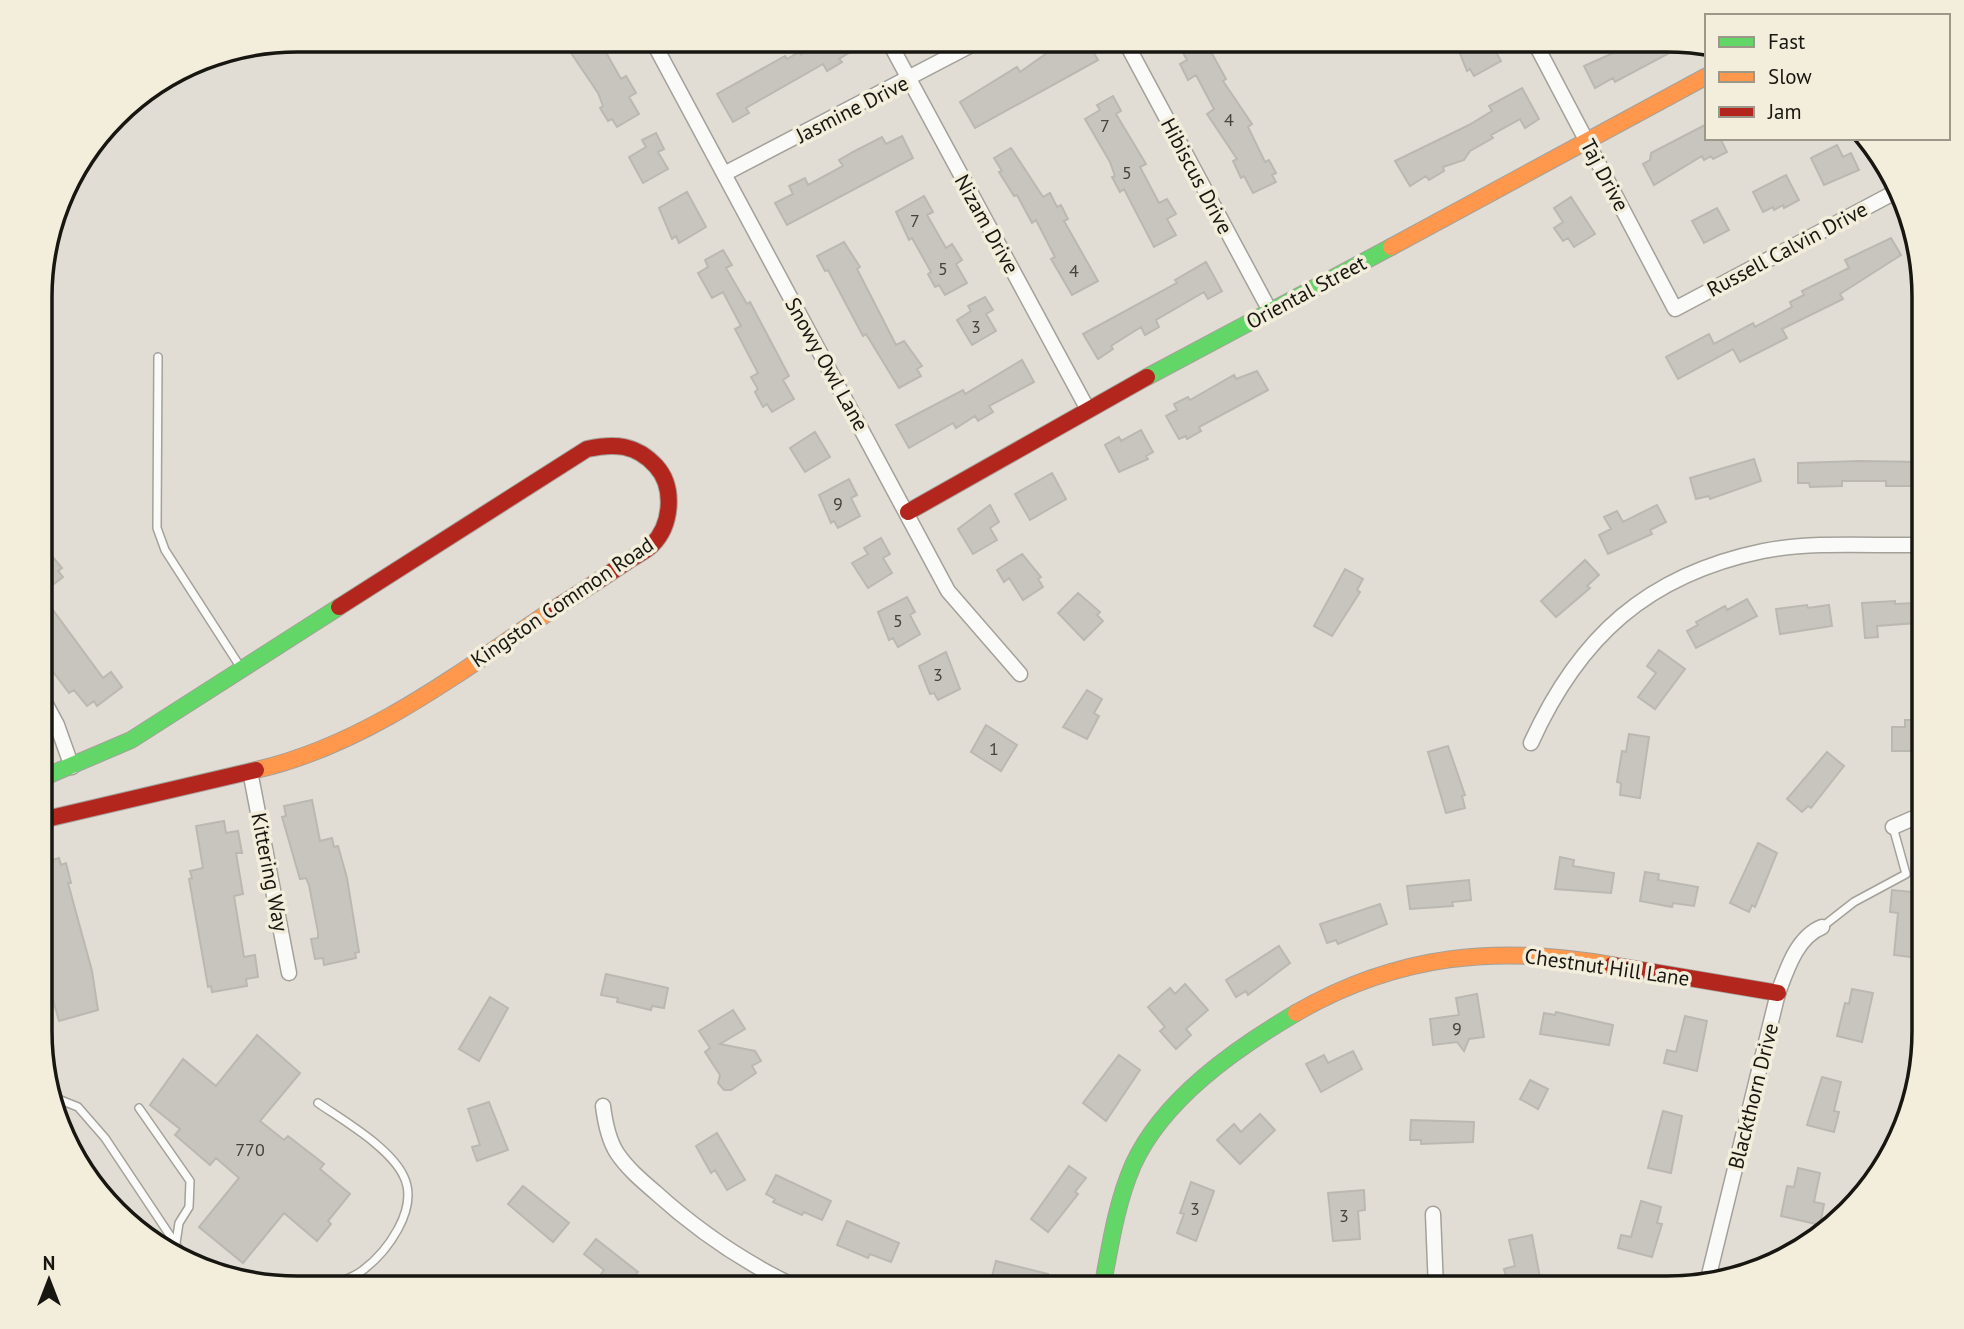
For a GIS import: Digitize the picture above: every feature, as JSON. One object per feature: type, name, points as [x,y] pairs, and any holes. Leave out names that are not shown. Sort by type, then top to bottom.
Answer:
[{"type":"street","name":"Snowy Owl Lane","points":[[659,52],[908,512],[948,592],[1020,674]]},
{"type":"street","name":"Nizam Drive","points":[[894,52],[1087,408]]},
{"type":"street","name":"Jasmine Drive","points":[[724,174],[957,52]]},
{"type":"street","name":"Hibiscus Drive","points":[[1131,52],[1270,312]]},
{"type":"street","name":"Taj Drive","points":[[1540,52],[1675,309]]},
{"type":"street","name":"Oriental Street","points":[[908,512],[1087,408],[1588,143],[1705,77]]},
{"type":"street","name":"Russell Calvin Drive","points":[[1675,309],[1889,195]]},
{"type":"street","name":"Kingston Common Road","points":[[52,774],[131,740],[587,449],[614,444],[632,448],[654,463],[664,478],[670,504],[667,522],[658,538],[645,550],[352,738],[303,757],[52,818]]},
{"type":"street","points":[[1531,743],[1551,699],[1583,654],[1619,615],[1675,580],[1721,562],[1765,551],[1821,546],[1911,545]]},
{"type":"street","points":[[52,715],[72,767]]},
{"type":"street","name":"Kittering Way","points":[[250,771],[289,973]]},
{"type":"street","points":[[1893,827],[1911,819]]},
{"type":"street","name":"Blackthorn Drive","points":[[1710,1272],[1778,993],[1788,966],[1808,933],[1822,927]]},
{"type":"street","name":"Chestnut Hill Lane","points":[[1104,1276],[1114,1228],[1133,1164],[1158,1124],[1196,1086],[1272,1027],[1319,998],[1365,977],[1403,966],[1456,957],[1504,954],[1556,956],[1778,993]]},
{"type":"street","points":[[603,1106],[606,1128],[615,1150],[635,1174],[686,1221],[748,1264],[774,1277]]},
{"type":"street","points":[[1433,1214],[1435,1276]]},
{"type":"lane","points":[[158,357],[157,528],[165,550],[242,669]]},
{"type":"lane","points":[[1822,927],[1854,902],[1906,874],[1893,827]]},
{"type":"lane","points":[[63,1101],[78,1107],[105,1138],[176,1243]]},
{"type":"lane","points":[[318,1102],[377,1146],[404,1176],[410,1197],[397,1228],[382,1253],[360,1272],[349,1277]]},
{"type":"lane","points":[[139,1108],[190,1181],[189,1207],[179,1223],[176,1244]]},
{"type":"building","points":[[606,52],[621,79],[626,76],[636,93],[629,97],[639,114],[617,127],[612,119],[608,121],[600,108],[603,106],[598,93],[571,53]]},
{"type":"building","points":[[799,52],[801,55],[806,52],[850,52],[839,59],[842,62],[827,71],[823,64],[746,108],[749,113],[733,122],[717,94],[785,56],[787,59]]},
{"type":"building","points":[[1048,52],[1093,52],[1098,60],[975,128],[960,102],[1017,67],[1020,72]]},
{"type":"building","points":[[1183,52],[1211,52],[1226,79],[1223,81],[1252,124],[1248,127],[1265,162],[1269,160],[1276,173],[1272,175],[1276,182],[1253,193],[1244,176],[1241,178],[1233,161],[1237,159],[1207,114],[1214,109],[1196,75],[1188,80],[1180,64],[1187,60]]},
{"type":"building","points":[[1459,52],[1496,52],[1501,61],[1474,76],[1470,69],[1467,71]]},
{"type":"building","points":[[1615,52],[1671,52],[1615,82],[1613,78],[1595,88],[1584,66]]},
{"type":"building","points":[[1522,88],[1539,119],[1525,128],[1520,119],[1491,135],[1493,138],[1470,151],[1464,160],[1443,167],[1444,171],[1429,180],[1426,176],[1410,186],[1395,161],[1469,125],[1492,111],[1489,106]]},
{"type":"building","points":[[1113,96],[1121,111],[1116,114],[1146,164],[1140,167],[1159,203],[1167,199],[1176,214],[1167,219],[1176,235],[1154,247],[1124,189],[1120,192],[1112,177],[1115,176],[1110,162],[1085,119],[1100,110],[1097,105]]},
{"type":"building","points":[[1705,125],[1705,140],[1721,140],[1727,152],[1713,159],[1711,156],[1704,160],[1702,156],[1654,185],[1643,164],[1650,160],[1651,153]]},
{"type":"building","points":[[656,133],[664,149],[658,152],[668,169],[643,183],[629,157],[646,147],[642,140]]},
{"type":"building","points":[[902,136],[913,158],[787,225],[775,203],[793,194],[789,186],[805,178],[808,185],[843,166],[839,160],[882,137],[886,144]]},
{"type":"building","points":[[1837,145],[1843,157],[1851,153],[1859,170],[1824,185],[1811,158]]},
{"type":"building","points":[[1011,148],[1043,197],[1050,193],[1057,207],[1061,205],[1068,219],[1064,221],[1098,281],[1072,295],[1051,259],[1055,257],[1036,220],[1032,223],[1017,195],[1014,196],[999,172],[1002,171],[994,158]]},
{"type":"building","points":[[1786,175],[1799,200],[1784,208],[1783,205],[1763,212],[1753,192]]},
{"type":"building","points":[[687,192],[706,227],[679,243],[676,236],[672,239],[659,208]]},
{"type":"building","points":[[924,196],[933,212],[927,215],[946,248],[952,244],[962,260],[956,264],[967,283],[945,295],[939,285],[935,287],[928,274],[931,272],[912,238],[909,240],[896,212]]},
{"type":"building","points":[[1571,197],[1595,234],[1574,247],[1568,238],[1563,241],[1554,228],[1563,222],[1554,208]]},
{"type":"building","points":[[1717,208],[1729,230],[1704,243],[1692,221]]},
{"type":"building","points":[[1891,238],[1901,255],[1840,294],[1843,299],[1782,329],[1787,338],[1740,362],[1733,349],[1678,379],[1666,357],[1709,334],[1714,344],[1753,323],[1755,327],[1792,307],[1790,302],[1804,295],[1802,291],[1849,268],[1845,260]]},
{"type":"building","points":[[844,242],[860,267],[857,269],[896,345],[904,341],[922,366],[917,369],[921,376],[899,388],[866,334],[863,336],[828,270],[825,271],[817,256]]},
{"type":"building","points":[[723,250],[732,265],[726,268],[747,304],[750,302],[789,376],[783,380],[794,399],[772,412],[767,404],[763,407],[755,392],[758,389],[751,377],[758,373],[735,329],[741,326],[723,292],[712,298],[698,273],[708,267],[705,260]]},
{"type":"building","points":[[1206,262],[1222,291],[1208,299],[1204,292],[1156,320],[1159,327],[1145,335],[1141,327],[1111,346],[1113,349],[1098,359],[1083,334],[1177,283],[1175,280]]},
{"type":"building","points":[[985,297],[993,310],[986,314],[996,331],[972,345],[957,320],[971,311],[968,306]]},
{"type":"building","points":[[1022,360],[1034,382],[989,406],[993,412],[978,421],[975,416],[956,428],[953,423],[909,448],[896,425],[963,390],[965,394]]},
{"type":"building","points":[[1257,371],[1268,390],[1199,427],[1201,431],[1187,439],[1186,436],[1179,439],[1166,416],[1177,410],[1174,404],[1188,397],[1190,400],[1234,375],[1236,379]]},
{"type":"building","points":[[1141,430],[1153,452],[1146,456],[1148,459],[1119,472],[1105,445],[1119,437],[1121,441]]},
{"type":"building","points":[[815,432],[830,457],[805,472],[790,448]]},
{"type":"building","points":[[1754,459],[1761,481],[1710,499],[1709,496],[1696,499],[1690,478]]},
{"type":"building","points":[[1911,462],[1911,486],[1886,486],[1886,481],[1842,481],[1842,486],[1810,487],[1809,483],[1798,483],[1798,463]]},
{"type":"building","points":[[1052,473],[1066,499],[1030,520],[1015,494]]},
{"type":"building","points":[[849,479],[857,495],[851,498],[860,516],[838,528],[834,521],[831,523],[819,495]]},
{"type":"building","points":[[990,505],[999,522],[990,528],[997,540],[973,554],[958,529]]},
{"type":"building","points":[[1657,505],[1666,522],[1650,530],[1652,534],[1608,554],[1599,535],[1611,529],[1604,517],[1617,511],[1623,522]]},
{"type":"building","points":[[881,538],[890,554],[883,558],[892,573],[868,588],[852,563],[868,554],[864,548]]},
{"type":"building","points":[[1022,554],[1041,577],[1038,579],[1043,587],[1023,600],[1009,578],[1004,582],[997,570]]},
{"type":"building","points":[[52,556],[62,568],[58,571],[63,577],[52,585]]},
{"type":"building","points":[[1585,560],[1599,575],[1587,586],[1590,588],[1556,617],[1541,601]]},
{"type":"building","points":[[1345,569],[1363,579],[1357,590],[1360,592],[1332,636],[1314,626]]},
{"type":"building","points":[[1078,593],[1100,612],[1097,615],[1103,621],[1084,640],[1058,613]]},
{"type":"building","points":[[907,597],[915,612],[910,615],[920,634],[898,647],[893,638],[889,640],[878,612]]},
{"type":"building","points":[[1747,599],[1757,616],[1696,648],[1687,631],[1698,625],[1696,622],[1725,606],[1727,610]]},
{"type":"building","points":[[1895,601],[1895,604],[1911,603],[1911,623],[1877,626],[1878,637],[1865,638],[1862,603]]},
{"type":"building","points":[[1807,605],[1808,608],[1829,605],[1832,626],[1780,634],[1776,609]]},
{"type":"building","points":[[52,609],[103,678],[111,672],[122,687],[97,706],[94,701],[87,706],[74,690],[69,693],[52,670]]},
{"type":"building","points":[[1659,650],[1685,669],[1655,709],[1638,697],[1656,673],[1647,666]]},
{"type":"building","points":[[946,652],[960,689],[938,700],[934,693],[930,694],[919,666]]},
{"type":"building","points":[[1087,690],[1102,699],[1094,713],[1099,716],[1087,739],[1063,727]]},
{"type":"building","points":[[1905,720],[1911,720],[1911,751],[1892,751],[1892,727],[1905,727]]},
{"type":"building","points":[[986,725],[1017,745],[1001,771],[971,752]]},
{"type":"building","points":[[1629,734],[1649,737],[1640,798],[1620,795],[1621,783],[1617,782],[1622,751],[1626,752]]},
{"type":"building","points":[[1448,746],[1465,795],[1462,796],[1465,808],[1446,813],[1428,752]]},
{"type":"building","points":[[1827,752],[1844,766],[1811,808],[1808,806],[1802,812],[1787,799]]},
{"type":"building","points":[[312,800],[320,841],[332,838],[334,847],[338,846],[347,878],[359,952],[355,953],[356,958],[324,965],[323,958],[315,959],[311,939],[318,938],[318,932],[309,885],[306,878],[300,879],[282,817],[286,816],[284,806]]},
{"type":"building","points":[[224,821],[226,833],[238,831],[242,853],[236,853],[243,894],[234,896],[244,957],[255,955],[258,977],[246,979],[247,986],[212,992],[211,986],[208,987],[189,879],[192,878],[190,871],[203,868],[196,826]]},
{"type":"building","points":[[1758,843],[1777,853],[1755,907],[1752,905],[1749,912],[1730,903]]},
{"type":"building","points":[[1560,857],[1574,860],[1573,866],[1614,873],[1611,893],[1555,889]]},
{"type":"building","points":[[59,858],[61,865],[66,863],[71,883],[68,883],[92,971],[98,1010],[59,1021],[52,996],[52,860]]},
{"type":"building","points":[[1645,872],[1659,874],[1658,880],[1698,887],[1694,906],[1673,903],[1672,907],[1640,901]]},
{"type":"building","points":[[1469,880],[1471,900],[1452,902],[1453,906],[1410,909],[1407,886]]},
{"type":"building","points":[[1892,890],[1911,892],[1911,957],[1894,955],[1898,913],[1890,912]]},
{"type":"building","points":[[1380,904],[1387,924],[1338,944],[1336,940],[1327,943],[1320,924]]},
{"type":"building","points":[[1279,946],[1290,963],[1248,995],[1246,991],[1236,997],[1226,980]]},
{"type":"building","points":[[606,974],[668,988],[664,1008],[652,1006],[651,1010],[617,1002],[618,998],[601,995]]},
{"type":"building","points":[[1185,984],[1208,1010],[1186,1029],[1191,1035],[1176,1049],[1160,1031],[1165,1027],[1148,1007],[1170,988],[1175,994]]},
{"type":"building","points":[[1852,989],[1873,993],[1862,1042],[1837,1036],[1845,1003],[1849,1004]]},
{"type":"building","points":[[1477,994],[1484,1037],[1469,1039],[1464,1051],[1457,1042],[1433,1045],[1430,1019],[1459,1015],[1456,998]]},
{"type":"building","points":[[490,997],[508,1008],[479,1061],[459,1049]]},
{"type":"building","points":[[733,1010],[745,1029],[720,1044],[755,1051],[761,1061],[752,1066],[756,1073],[731,1090],[724,1090],[718,1083],[720,1075],[705,1052],[710,1048],[699,1031]]},
{"type":"building","points":[[1556,1012],[1613,1025],[1609,1045],[1540,1034],[1544,1013],[1555,1015]]},
{"type":"building","points":[[1685,1016],[1707,1021],[1697,1071],[1664,1063],[1667,1050],[1676,1052]]},
{"type":"building","points":[[257,1035],[300,1073],[260,1121],[284,1140],[288,1136],[324,1164],[320,1169],[350,1194],[328,1221],[331,1224],[317,1241],[284,1213],[243,1263],[199,1227],[239,1178],[216,1158],[210,1165],[175,1135],[180,1129],[150,1105],[183,1059],[216,1086]]},
{"type":"building","points":[[1353,1051],[1362,1069],[1321,1092],[1306,1064],[1324,1055],[1328,1063]]},
{"type":"building","points":[[1119,1055],[1140,1070],[1106,1121],[1083,1103]]},
{"type":"building","points":[[1822,1077],[1841,1082],[1834,1111],[1839,1112],[1834,1132],[1807,1125]]},
{"type":"building","points":[[1530,1080],[1548,1089],[1538,1109],[1520,1099]]},
{"type":"building","points":[[489,1102],[508,1150],[477,1161],[472,1147],[480,1145],[468,1109]]},
{"type":"building","points":[[1663,1111],[1682,1116],[1671,1173],[1648,1168]]},
{"type":"building","points":[[1260,1114],[1275,1130],[1240,1164],[1217,1140],[1234,1124],[1241,1132]]},
{"type":"building","points":[[1411,1120],[1474,1122],[1473,1142],[1421,1144],[1421,1140],[1410,1140]]},
{"type":"building","points":[[717,1133],[745,1180],[727,1190],[715,1170],[711,1173],[696,1146]]},
{"type":"building","points":[[1069,1166],[1086,1178],[1075,1192],[1078,1194],[1048,1232],[1031,1219]]},
{"type":"building","points":[[1798,1168],[1820,1173],[1814,1202],[1824,1204],[1818,1224],[1781,1216],[1787,1186],[1794,1187]]},
{"type":"building","points":[[776,1175],[831,1201],[822,1220],[804,1212],[802,1215],[773,1202],[775,1199],[766,1194]]},
{"type":"building","points":[[1191,1182],[1214,1191],[1196,1241],[1177,1233],[1184,1214],[1180,1213]]},
{"type":"building","points":[[523,1186],[569,1223],[553,1242],[508,1204]]},
{"type":"building","points":[[1364,1190],[1365,1210],[1358,1211],[1360,1239],[1333,1241],[1328,1193]]},
{"type":"building","points":[[1641,1201],[1661,1207],[1657,1223],[1662,1224],[1652,1257],[1618,1248],[1621,1235],[1631,1237]]},
{"type":"building","points":[[847,1221],[899,1243],[891,1262],[870,1254],[868,1258],[837,1245]]},
{"type":"building","points":[[1532,1235],[1540,1276],[1506,1276],[1504,1269],[1515,1266],[1509,1240]]},
{"type":"building","points":[[596,1239],[638,1272],[634,1277],[605,1277],[601,1274],[604,1270],[584,1254]]},
{"type":"building","points":[[996,1261],[1048,1274],[1048,1276],[992,1276]]},
{"type":"traffic: fast","points":[[1147,377],[1391,247]]},
{"type":"traffic: fast","points":[[52,774],[131,740],[339,607]]},
{"type":"traffic: fast","points":[[1104,1276],[1122,1195],[1133,1165],[1146,1141],[1163,1118],[1203,1078],[1249,1043],[1296,1013]]},
{"type":"traffic: slow","points":[[1391,247],[1705,77]]},
{"type":"traffic: slow","points":[[256,770],[297,758],[374,725],[447,681],[552,610]]},
{"type":"traffic: slow","points":[[1296,1013],[1334,993],[1372,978],[1449,959],[1528,956],[1612,965]]},
{"type":"traffic: jam","points":[[908,512],[1147,377]]},
{"type":"traffic: jam","points":[[339,607],[587,449],[615,446],[641,453],[656,466],[666,484],[669,506],[659,537],[646,550],[552,610]]},
{"type":"traffic: jam","points":[[52,818],[256,770]]},
{"type":"traffic: jam","points":[[1612,965],[1778,993]]}]
